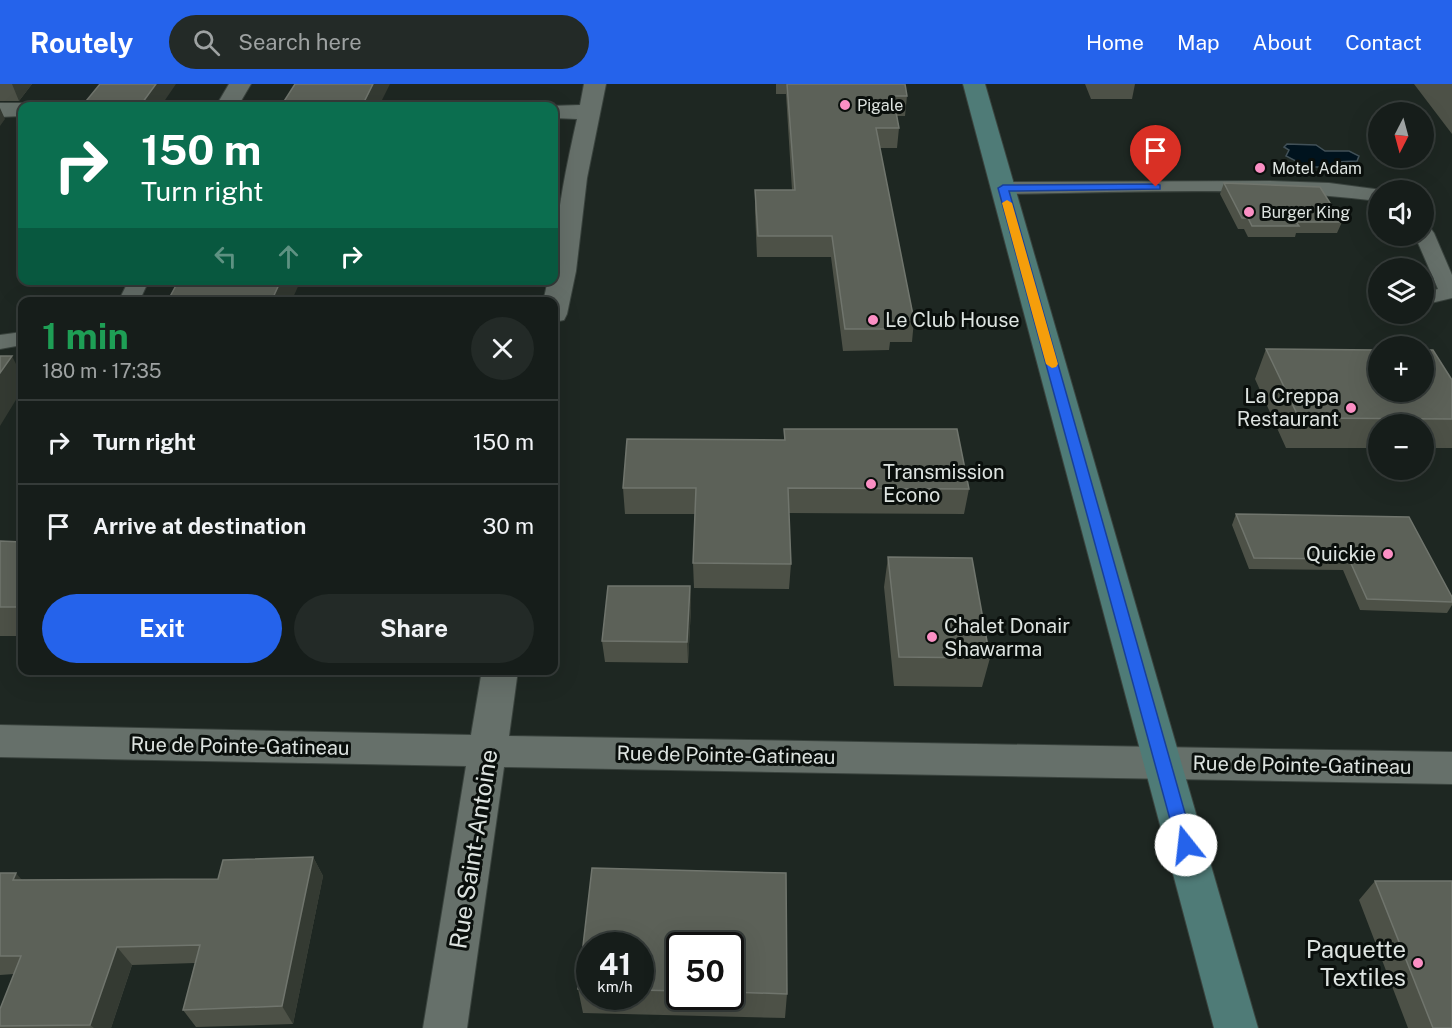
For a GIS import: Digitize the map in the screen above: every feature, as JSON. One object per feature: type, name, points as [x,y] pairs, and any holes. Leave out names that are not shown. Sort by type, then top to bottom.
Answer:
[{"type":"main road","points":[[974,84],[1236,1028]]},
{"type":"street","points":[[229,102],[240,84]]},
{"type":"street","points":[[558,297],[575,178],[595,84]]},
{"type":"street","points":[[0,110],[18,110]]},
{"type":"street","points":[[558,112],[589,112]]},
{"type":"street","name":"Rue Saint-Antoine","points":[[446,1028],[499,675]]},
{"type":"street","name":"Rue de Pointe-Gatineau","points":[[0,741],[1452,768]]},
{"type":"lane","points":[[1003,188],[1269,187],[1329,189],[1368,194]]},
{"type":"lane","points":[[1430,246],[1449,292],[1434,296]]},
{"type":"lane","points":[[0,342],[18,340]]},
{"type":"water","points":[[1287,144],[1316,145],[1325,151],[1349,151],[1359,156],[1357,161],[1335,162],[1330,167],[1300,167],[1295,163],[1296,161],[1286,156],[1289,150],[1284,147]]},
{"type":"building","points":[[100,84],[156,84],[143,102],[85,102]]},
{"type":"building","points":[[295,84],[373,84],[364,102],[284,102]]},
{"type":"building","points":[[787,84],[905,84],[907,96],[893,96],[899,128],[876,128],[914,320],[891,321],[892,329],[845,329],[832,236],[758,236],[755,190],[795,190]]},
{"type":"building","points":[[1224,183],[1320,187],[1342,222],[1296,222],[1299,226],[1252,226],[1248,218],[1242,218]]},
{"type":"building","points":[[176,285],[279,285],[273,297],[170,297]]},
{"type":"building","points":[[1266,349],[1368,350],[1368,402],[1434,402],[1434,352],[1452,380],[1452,419],[1434,419],[1434,414],[1368,414],[1368,418],[1299,418]]},
{"type":"building","points":[[0,356],[12,356],[0,373]]},
{"type":"building","points":[[784,429],[957,429],[969,489],[788,488],[791,564],[693,563],[696,488],[623,488],[627,439],[785,440]]},
{"type":"building","points":[[1236,514],[1409,517],[1452,597],[1452,602],[1367,599],[1349,559],[1254,558]]},
{"type":"building","points":[[0,541],[18,542],[18,607],[0,607]]},
{"type":"building","name":"Chalet Donair Shawarma","points":[[888,557],[972,558],[990,658],[899,657]]},
{"type":"building","points":[[608,586],[690,586],[687,642],[602,641]]},
{"type":"building","points":[[313,857],[282,1006],[183,1010],[200,945],[117,947],[90,1025],[0,1026],[0,1009],[21,956],[0,956],[0,873],[16,873],[13,880],[218,879],[223,860]]},
{"type":"building","points":[[592,868],[786,873],[787,994],[744,992],[744,932],[666,932],[666,991],[654,990],[654,932],[585,932]]},
{"type":"building","name":"Paquette Textiles","points":[[1375,881],[1452,881],[1452,1028],[1433,1028]]},
{"type":"slow traffic","points":[[1007,203],[1052,364]]},
{"type":"place","name":"Pigale","points":[[845,105]]},
{"type":"place","name":"Motel Adam","points":[[1260,168]]},
{"type":"place","name":"Burger King","points":[[1249,212]]},
{"type":"place","name":"Le Club House","points":[[873,320]]},
{"type":"place","name":"La Creppa Restaurant","points":[[1351,408]]},
{"type":"place","name":"Transmission Econo","points":[[871,484]]},
{"type":"place","name":"Quickie","points":[[1388,554]]},
{"type":"place","name":"Chalet Donair Shawarma","points":[[932,637]]},
{"type":"place","name":"Paquette Textiles","points":[[1418,963]]},
{"type":"route","points":[[1156,187],[1003,188],[1186,845]]}]
